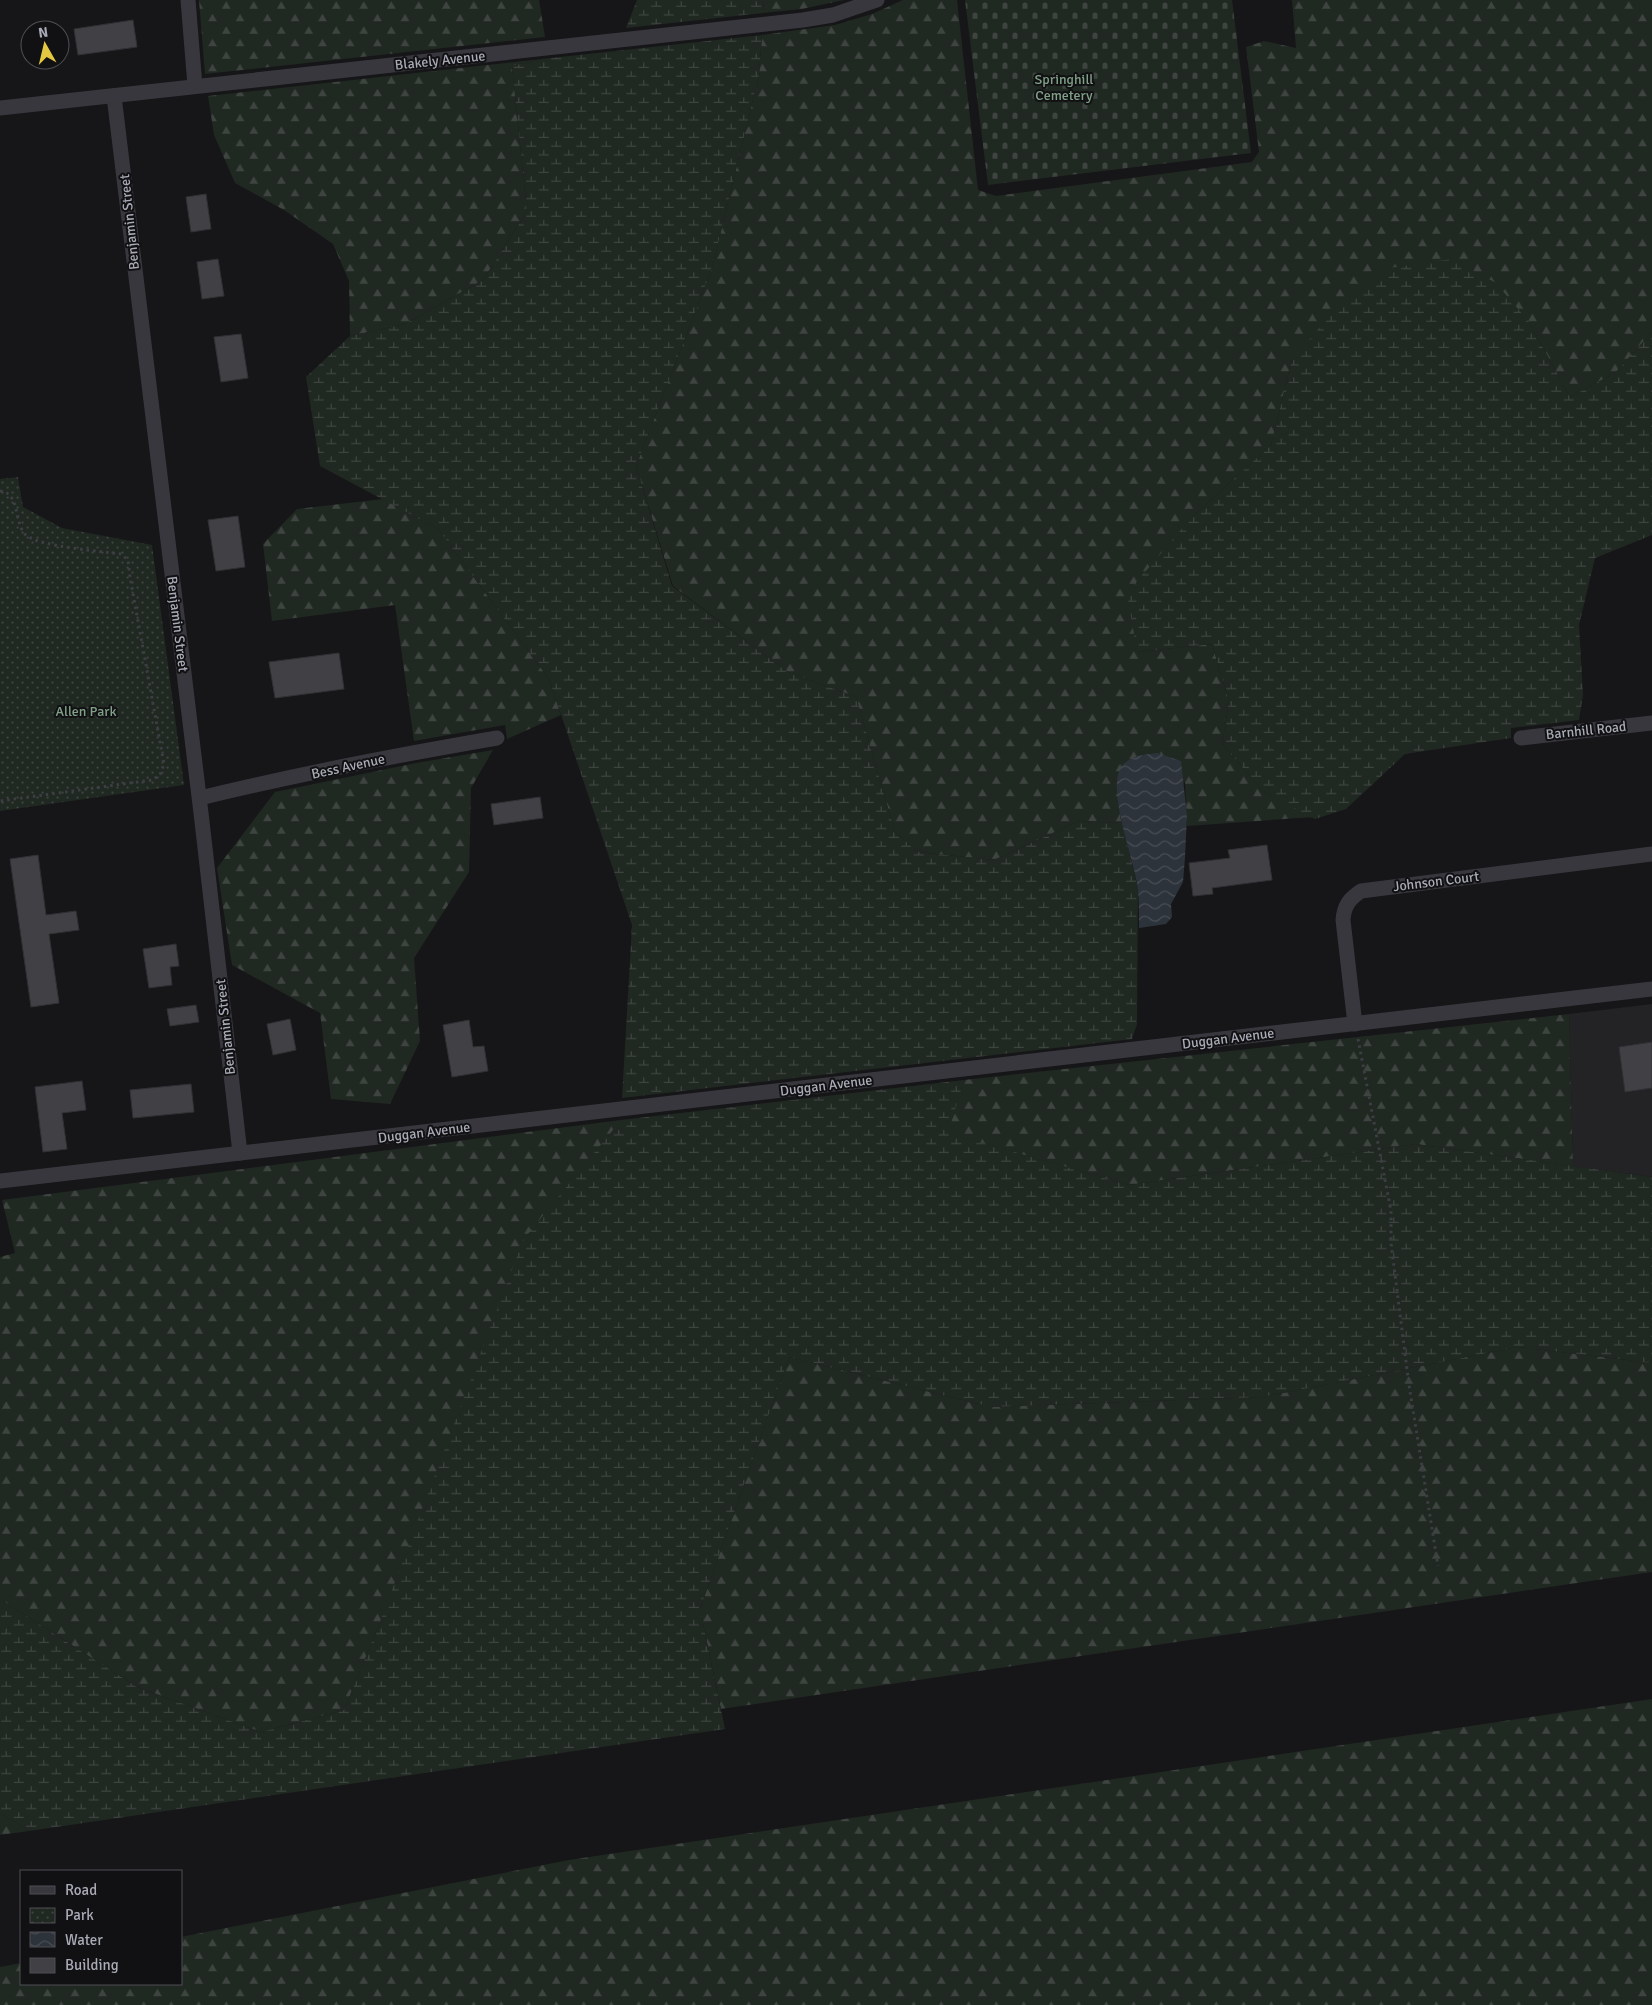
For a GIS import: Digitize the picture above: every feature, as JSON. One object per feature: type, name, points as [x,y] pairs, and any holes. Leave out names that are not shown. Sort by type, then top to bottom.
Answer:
[{"type":"street","points":[[188,0],[195,86]]},
{"type":"street","name":"Blakely Avenue","points":[[0,108],[803,20],[834,15],[877,0]]},
{"type":"street","name":"Benjamin Street","points":[[114,96],[200,798],[240,1153]]},
{"type":"street","name":"Barnhill Road","points":[[1521,738],[1652,723]]},
{"type":"street","name":"Bess Avenue","points":[[200,798],[414,752],[497,738]]},
{"type":"street","name":"Johnson Court","points":[[1355,1024],[1343,920],[1344,907],[1352,897],[1361,891],[1652,854]]},
{"type":"street","name":"Duggan Avenue","points":[[0,1181],[1652,989]]},
{"type":"path","points":[[0,491],[6,492],[14,500],[20,526],[27,536],[60,547],[121,554],[128,560],[164,764],[160,775],[152,780],[0,801]]},
{"type":"path","points":[[1355,1024],[1391,1211],[1391,1243],[1408,1376],[1438,1566]]},
{"type":"shaded area","points":[[1652,1004],[1652,1177],[1573,1166],[1569,1014]]},
{"type":"green space","points":[[199,0],[539,0],[545,37],[205,74]]},
{"type":"green space","points":[[637,0],[764,0],[763,13],[626,28]]},
{"type":"green space","points":[[764,0],[844,0],[802,9],[763,13]]},
{"type":"green space","points":[[903,0],[957,0],[978,190],[996,196],[1252,162],[1259,152],[1246,47],[1264,41],[1296,48],[1292,0],[1652,0],[1652,332],[1615,373],[1570,397],[1529,322],[1292,359],[1271,445],[1191,518],[1137,652],[1212,644],[1229,701],[1222,744],[1263,791],[1314,817],[1187,826],[1185,782],[1120,817],[1122,823],[1079,821],[994,860],[918,852],[895,832],[856,697],[786,671],[673,586],[636,466],[712,268],[759,75],[762,35],[835,25],[872,14]]},
{"type":"green space","name":"Springhill Cemetery","points":[[965,0],[1232,0],[1251,153],[988,185]]},
{"type":"green space","points":[[762,35],[759,75],[712,268],[636,466],[672,586],[786,671],[856,697],[895,832],[918,852],[994,860],[1079,821],[1122,823],[1138,889],[1137,1024],[1132,1039],[622,1098],[632,925],[549,679],[438,529],[320,466],[306,377],[350,336],[405,324],[483,280],[527,212],[512,66],[542,59]]},
{"type":"green space","points":[[542,59],[512,66],[527,212],[483,280],[405,324],[350,336],[349,281],[333,244],[284,210],[235,183],[214,135],[208,96]]},
{"type":"green space","points":[[1452,259],[1496,283],[1529,322],[1570,397],[1615,373],[1652,332],[1652,535],[1595,558],[1579,625],[1583,695],[1579,720],[1511,728],[1511,738],[1405,754],[1346,809],[1315,819],[1263,791],[1222,744],[1229,701],[1212,644],[1137,652],[1127,593],[1191,518],[1271,445],[1292,359],[1327,319],[1389,268]]},
{"type":"green space","name":"Allen Park","points":[[18,477],[23,507],[62,528],[152,545],[184,785],[0,811],[0,479]]},
{"type":"green space","points":[[383,499],[438,529],[549,679],[561,715],[507,739],[505,725],[414,741],[395,605],[272,621],[263,544],[297,509]]},
{"type":"green space","points":[[493,750],[471,788],[469,872],[414,958],[420,1041],[390,1104],[331,1099],[320,1013],[232,965],[217,868],[275,792],[416,763]]},
{"type":"green space","points":[[1569,1014],[1573,1166],[1416,1144],[1129,1185],[947,1133],[964,1080]]},
{"type":"green space","points":[[964,1080],[948,1133],[1129,1185],[1416,1144],[1652,1177],[1652,1363],[1518,1347],[1262,1397],[991,1407],[789,1357],[700,1609],[725,1729],[29,1831],[0,1813],[0,1599],[137,1687],[261,1732],[344,1710],[378,1627],[523,1240],[621,1120]]},
{"type":"green space","points":[[621,1120],[378,1627],[344,1710],[261,1732],[137,1687],[0,1599],[0,1257],[15,1253],[2,1200]]},
{"type":"green space","points":[[1518,1347],[1652,1363],[1652,1572],[721,1709],[700,1609],[789,1357],[991,1407],[1262,1397]]},
{"type":"green space","points":[[1652,1699],[1652,2005],[0,2005],[0,1967],[20,1963],[20,1985],[182,1985],[182,1937],[569,1860]]},
{"type":"green space","points":[[0,1813],[29,1831],[0,1835]]},
{"type":"water","points":[[1157,753],[1181,761],[1187,816],[1183,882],[1171,904],[1172,917],[1166,924],[1139,928],[1138,890],[1122,825],[1117,790],[1118,776],[1122,766],[1129,760],[1138,756]]},
{"type":"building","points":[[133,20],[137,47],[78,55],[74,29]]},
{"type":"building","points":[[206,194],[211,229],[191,232],[186,197]]},
{"type":"building","points":[[218,259],[224,296],[202,299],[197,262]]},
{"type":"building","points":[[241,334],[248,378],[221,382],[214,337]]},
{"type":"building","points":[[238,516],[245,567],[216,571],[208,520]]},
{"type":"building","points":[[339,653],[344,689],[275,698],[269,662]]},
{"type":"building","points":[[540,797],[543,818],[494,825],[491,804]]},
{"type":"building","points":[[1267,845],[1272,880],[1212,888],[1213,894],[1193,896],[1189,863],[1230,858],[1228,850]]},
{"type":"building","points":[[38,855],[46,915],[76,911],[79,930],[49,934],[59,1003],[31,1007],[10,859]]},
{"type":"building","points":[[176,944],[179,966],[170,967],[172,985],[149,988],[143,949]]},
{"type":"building","points":[[196,1005],[199,1022],[170,1026],[167,1009]]},
{"type":"building","points":[[290,1019],[296,1050],[273,1055],[267,1024]]},
{"type":"building","points":[[469,1020],[473,1047],[484,1046],[488,1071],[452,1077],[443,1025]]},
{"type":"building","points":[[1652,1042],[1652,1088],[1625,1092],[1619,1047]]},
{"type":"building","points":[[82,1081],[86,1110],[62,1113],[67,1149],[43,1152],[35,1087]]},
{"type":"building","points":[[191,1084],[194,1112],[133,1118],[130,1090]]}]
